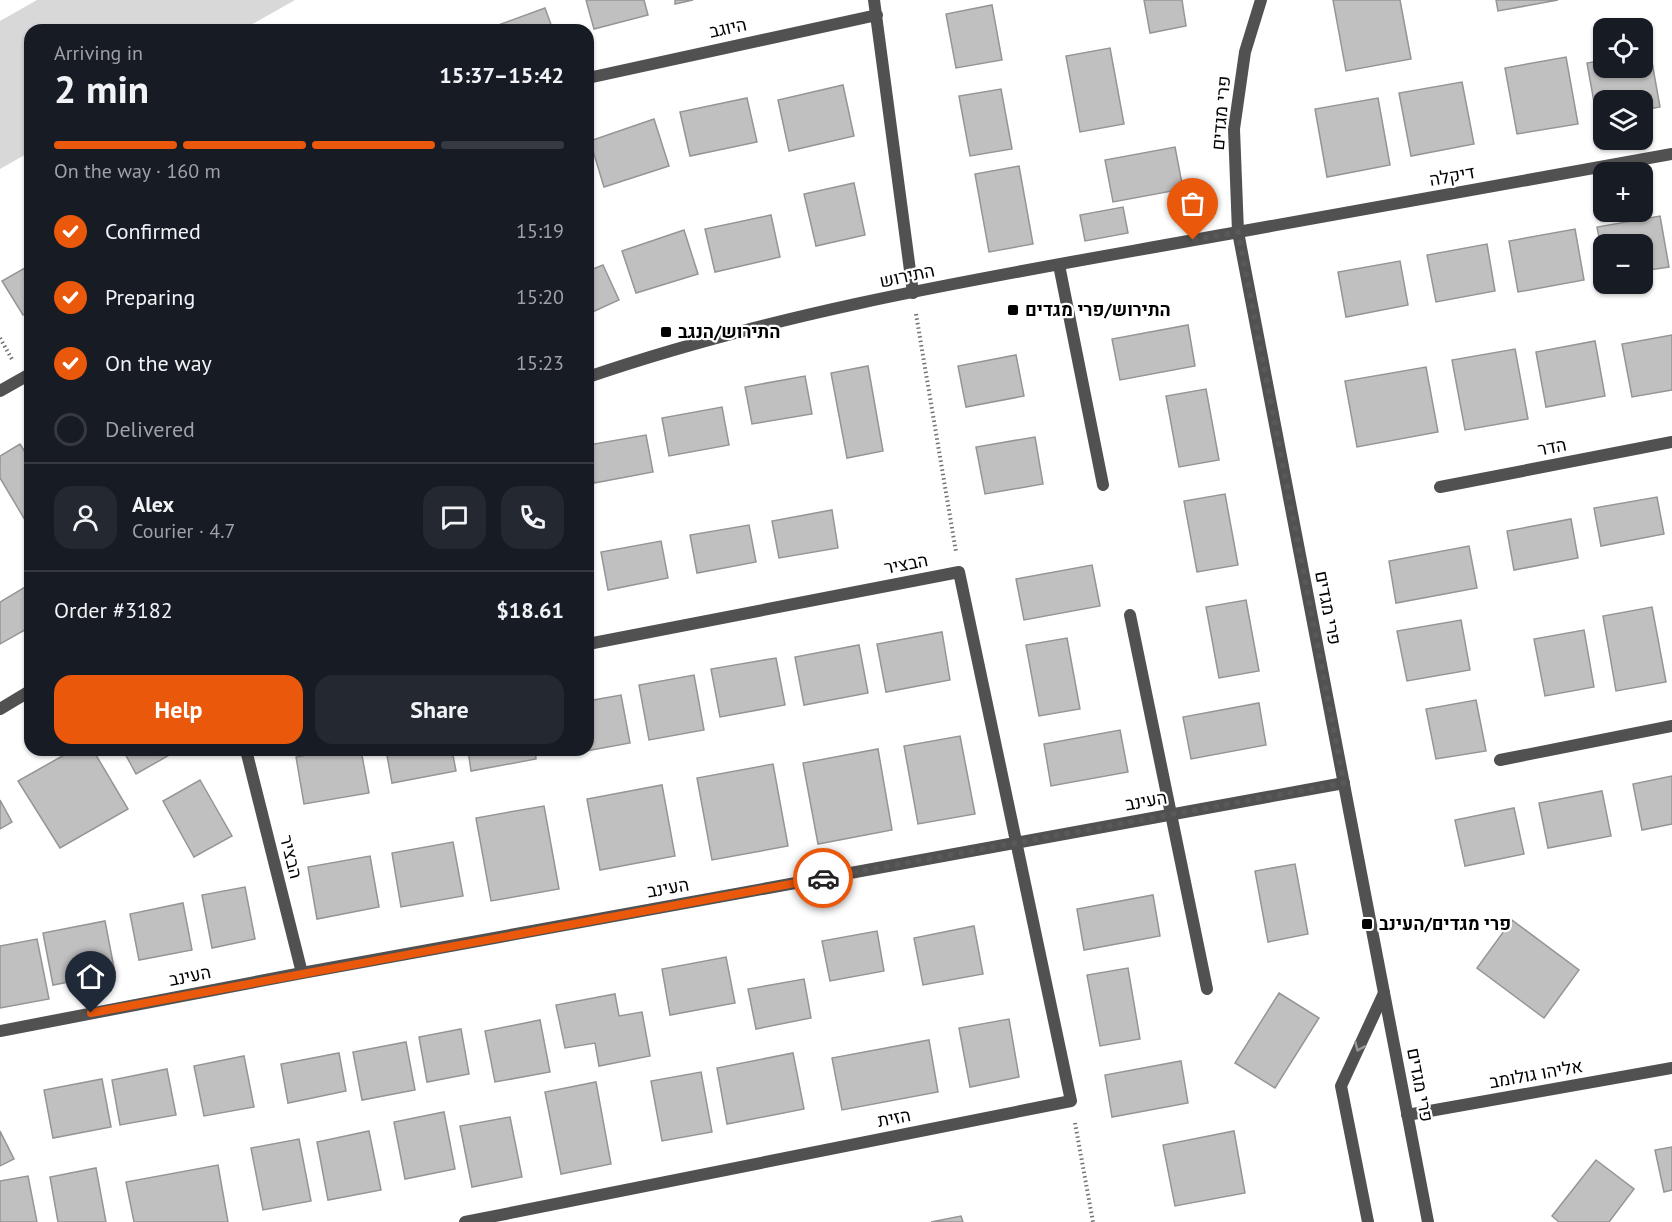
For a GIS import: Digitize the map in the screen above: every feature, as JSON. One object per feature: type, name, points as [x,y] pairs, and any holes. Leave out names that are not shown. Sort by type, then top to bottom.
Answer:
[{"type":"street","points":[[874,0],[913,292]]},
{"type":"street","name":"פרי מגדים","points":[[1261,0],[1245,52],[1234,129],[1238,232],[1428,1222]]},
{"type":"street","name":"היוגב","points":[[594,77],[877,15]]},
{"type":"street","name":"דיקלה","points":[[1238,232],[1672,154]]},
{"type":"street","name":"התירוש","points":[[594,375],[644,358],[743,331],[913,292],[1238,232]]},
{"type":"street","points":[[1059,265],[1103,485]]},
{"type":"street","points":[[0,391],[24,377]]},
{"type":"street","name":"הדר","points":[[1440,487],[1672,442]]},
{"type":"street","points":[[959,572],[1071,1101]]},
{"type":"street","name":"הבציר","points":[[594,643],[959,572]]},
{"type":"street","points":[[1130,615],[1207,989]]},
{"type":"street","points":[[0,709],[24,695]]},
{"type":"street","points":[[1500,760],[1672,726]]},
{"type":"street","name":"הבציר","points":[[248,756],[302,973]]},
{"type":"street","name":"העינב","points":[[0,1031],[302,973],[1344,783]]},
{"type":"street","points":[[1368,1222],[1341,1086],[1384,993]]},
{"type":"street","name":"אליהו גולומב","points":[[1407,1115],[1672,1068]]},
{"type":"street","name":"הזית","points":[[465,1222],[1071,1101]]},
{"type":"path","points":[[913,292],[959,572]]},
{"type":"path","points":[[1071,1101],[1093,1222]]},
{"type":"shaded area","points":[[37,0],[295,0],[253,24],[24,24],[24,155],[0,169],[0,21]]},
{"type":"building","points":[[586,0],[644,0],[648,15],[594,29]]},
{"type":"building","points":[[675,0],[693,0],[675,4]]},
{"type":"building","points":[[1144,0],[1182,0],[1186,26],[1150,33]]},
{"type":"building","points":[[1333,0],[1400,0],[1411,59],[1346,71]]},
{"type":"building","points":[[1496,0],[1558,0],[1498,11]]},
{"type":"building","points":[[992,5],[1002,60],[956,68],[946,14]]},
{"type":"building","points":[[545,8],[551,24],[501,24]]},
{"type":"building","points":[[1110,48],[1124,124],[1080,132],[1066,56]]},
{"type":"building","points":[[1566,57],[1578,124],[1517,134],[1505,68]]},
{"type":"building","points":[[1593,62],[1593,78],[1653,78],[1653,68],[1660,107],[1653,108],[1653,90],[1593,90],[1593,97],[1587,63]]},
{"type":"building","points":[[1462,82],[1474,144],[1411,156],[1399,93]]},
{"type":"building","points":[[843,85],[854,136],[789,151],[778,100]]},
{"type":"building","points":[[1001,89],[1012,149],[970,156],[959,96]]},
{"type":"building","points":[[747,98],[757,142],[690,156],[680,112]]},
{"type":"building","points":[[1378,98],[1390,165],[1327,177],[1315,109]]},
{"type":"building","points":[[654,119],[669,166],[604,187],[594,154],[594,140]]},
{"type":"building","points":[[1175,147],[1183,189],[1113,202],[1105,160]]},
{"type":"building","points":[[1019,166],[1033,244],[989,252],[975,174]]},
{"type":"building","points":[[854,183],[865,235],[816,246],[804,194]]},
{"type":"building","points":[[1123,207],[1128,233],[1085,241],[1080,215]]},
{"type":"building","points":[[771,215],[780,257],[715,272],[705,229]]},
{"type":"building","points":[[1660,216],[1669,267],[1653,269],[1653,234],[1598,234],[1597,227],[1626,222],[1653,222],[1653,217]]},
{"type":"building","points":[[1575,229],[1584,280],[1518,292],[1509,241]]},
{"type":"building","points":[[684,230],[698,274],[636,293],[622,251]]},
{"type":"building","points":[[1487,244],[1495,291],[1436,302],[1427,255]]},
{"type":"building","points":[[1400,261],[1408,305],[1346,317],[1338,272]]},
{"type":"building","points":[[603,265],[619,300],[594,311],[594,269]]},
{"type":"building","points":[[24,268],[24,314],[23,315],[2,281]]},
{"type":"building","points":[[1188,325],[1195,366],[1120,380],[1112,339]]},
{"type":"building","points":[[1672,335],[1672,390],[1632,397],[1622,344]]},
{"type":"building","points":[[1595,341],[1605,396],[1546,407],[1536,352]]},
{"type":"building","points":[[1515,349],[1528,419],[1465,430],[1452,360]]},
{"type":"building","points":[[1016,355],[1024,396],[966,407],[958,366]]},
{"type":"building","points":[[868,366],[883,451],[847,458],[831,373]]},
{"type":"building","points":[[1426,367],[1438,432],[1357,447],[1345,381]]},
{"type":"building","points":[[805,376],[812,414],[752,424],[745,387]]},
{"type":"building","points":[[1206,389],[1219,460],[1179,467],[1166,396]]},
{"type":"building","points":[[722,407],[729,445],[669,456],[662,418]]},
{"type":"building","points":[[646,435],[653,472],[594,483],[594,444]]},
{"type":"building","points":[[1035,437],[1043,484],[985,494],[976,447]]},
{"type":"building","points":[[20,444],[24,450],[24,518],[0,478],[0,456]]},
{"type":"building","points":[[1225,494],[1238,565],[1197,572],[1184,501]]},
{"type":"building","points":[[1657,497],[1664,534],[1601,546],[1594,508]]},
{"type":"building","points":[[832,510],[838,548],[779,558],[772,521]]},
{"type":"building","points":[[1571,519],[1578,558],[1514,570],[1507,531]]},
{"type":"building","points":[[749,525],[756,562],[697,573],[690,535]]},
{"type":"building","points":[[661,541],[668,578],[608,590],[601,552]]},
{"type":"building","points":[[1469,546],[1477,588],[1396,603],[1389,561]]},
{"type":"building","points":[[1092,565],[1100,606],[1024,620],[1016,579]]},
{"type":"building","points":[[24,588],[24,630],[0,644],[0,602]]},
{"type":"building","points":[[1246,600],[1259,671],[1219,678],[1206,607]]},
{"type":"building","points":[[1652,607],[1666,682],[1616,691],[1603,616]]},
{"type":"building","points":[[1461,620],[1470,670],[1407,681],[1397,631]]},
{"type":"building","points":[[1584,630],[1594,687],[1545,696],[1534,639]]},
{"type":"building","points":[[942,632],[950,680],[886,692],[877,644]]},
{"type":"building","points":[[1067,638],[1080,709],[1039,716],[1026,645]]},
{"type":"building","points":[[859,645],[868,693],[804,705],[795,657]]},
{"type":"building","points":[[776,658],[785,705],[720,717],[711,669]]},
{"type":"building","points":[[694,675],[704,730],[649,740],[639,685]]},
{"type":"building","points":[[621,695],[630,743],[594,750],[594,700]]},
{"type":"building","points":[[1476,700],[1486,751],[1436,759],[1426,709]]},
{"type":"building","points":[[1259,703],[1266,745],[1191,759],[1183,717]]},
{"type":"building","points":[[1120,730],[1128,772],[1051,786],[1044,744]]},
{"type":"building","points":[[960,736],[975,814],[918,824],[904,746]]},
{"type":"building","points":[[878,749],[892,830],[818,844],[803,763]]},
{"type":"building","points":[[62,756],[97,756],[128,809],[60,848],[18,781]]},
{"type":"building","points":[[126,756],[168,756],[136,774]]},
{"type":"building","points":[[362,756],[369,793],[304,804],[296,757]]},
{"type":"building","points":[[387,756],[453,756],[456,771],[392,783]]},
{"type":"building","points":[[469,756],[536,756],[536,759],[471,771]]},
{"type":"building","points":[[773,764],[788,846],[712,860],[697,778]]},
{"type":"building","points":[[1672,776],[1672,824],[1642,830],[1633,784]]},
{"type":"building","points":[[200,780],[232,836],[194,857],[163,801]]},
{"type":"building","points":[[662,785],[675,856],[600,870],[587,799]]},
{"type":"building","points":[[1602,791],[1611,836],[1548,848],[1539,803]]},
{"type":"building","points":[[0,800],[12,822],[0,829]]},
{"type":"building","points":[[544,806],[559,889],[491,901],[476,818]]},
{"type":"building","points":[[1514,808],[1524,854],[1465,866],[1455,820]]},
{"type":"building","points":[[453,842],[463,896],[401,907],[392,853]]},
{"type":"building","points":[[370,856],[379,907],[317,919],[308,867]]},
{"type":"building","points":[[1295,864],[1308,934],[1268,942],[1255,871]]},
{"type":"building","points":[[245,887],[255,939],[212,948],[202,895]]},
{"type":"building","points":[[1153,895],[1160,936],[1084,950],[1077,909]]},
{"type":"building","points":[[183,903],[192,950],[139,960],[130,914]]},
{"type":"building","points":[[1512,920],[1579,970],[1544,1018],[1477,968]]},
{"type":"building","points":[[105,921],[115,973],[53,985],[43,933]]},
{"type":"building","points":[[974,926],[983,974],[923,985],[914,938]]},
{"type":"building","points":[[877,931],[884,971],[830,981],[822,941]]},
{"type":"building","points":[[37,939],[49,999],[0,1008],[0,946]]},
{"type":"building","points":[[726,957],[735,1003],[670,1015],[662,969]]},
{"type":"building","points":[[1128,968],[1140,1039],[1100,1046],[1087,975]]},
{"type":"building","points":[[804,979],[811,1018],[756,1029],[748,989]]},
{"type":"building","points":[[1279,993],[1319,1018],[1275,1088],[1235,1063]]},
{"type":"building","points":[[615,994],[619,1016],[642,1012],[650,1056],[599,1066],[595,1043],[565,1048],[556,1005]]},
{"type":"building","points":[[1009,1019],[1019,1077],[970,1087],[959,1028]]},
{"type":"building","points":[[540,1020],[550,1072],[495,1082],[485,1031]]},
{"type":"building","points":[[461,1029],[469,1074],[427,1082],[419,1037]]},
{"type":"building","points":[[929,1040],[938,1092],[842,1110],[832,1058]]},
{"type":"building","points":[[406,1042],[415,1090],[362,1100],[353,1052]]},
{"type":"building","points":[[339,1053],[346,1091],[288,1103],[281,1064]]},
{"type":"building","points":[[793,1053],[804,1109],[727,1124],[717,1068]]},
{"type":"building","points":[[244,1056],[254,1107],[204,1116],[194,1066]]},
{"type":"building","points":[[1181,1061],[1188,1103],[1112,1117],[1105,1075]]},
{"type":"building","points":[[167,1069],[176,1115],[120,1125],[112,1080]]},
{"type":"building","points":[[701,1072],[712,1132],[662,1141],[651,1081]]},
{"type":"building","points":[[102,1079],[111,1127],[53,1138],[44,1090]]},
{"type":"building","points":[[596,1082],[611,1164],[561,1174],[545,1092]]},
{"type":"building","points":[[444,1112],[455,1169],[405,1179],[394,1122]]},
{"type":"building","points":[[510,1117],[522,1177],[472,1187],[460,1126]]},
{"type":"building","points":[[0,1131],[14,1159],[0,1166]]},
{"type":"building","points":[[369,1131],[381,1190],[328,1200],[317,1142]]},
{"type":"building","points":[[1234,1131],[1245,1193],[1175,1206],[1163,1145]]},
{"type":"building","points":[[299,1139],[311,1201],[263,1210],[251,1148]]},
{"type":"building","points":[[1672,1147],[1672,1190],[1664,1192],[1655,1150]]},
{"type":"building","points":[[1596,1160],[1634,1189],[1609,1222],[1559,1222],[1552,1216]]},
{"type":"building","points":[[218,1165],[228,1222],[134,1222],[126,1182]]},
{"type":"building","points":[[96,1168],[106,1222],[58,1222],[50,1177]]},
{"type":"building","points":[[28,1176],[37,1222],[0,1222],[0,1181]]},
{"type":"building","points":[[961,1216],[963,1222],[931,1222]]},
{"type":"way so far","points":[[823,878],[1344,783],[1238,232],[1193,240]]},
{"type":"place","name":"התירוש/פרי מגדים","points":[[1013,310]]},
{"type":"place","name":"התירוש/הנגב","points":[[666,332]]},
{"type":"place","name":"פרי מגדים/העינב","points":[[1367,924]]},
{"type":"route","points":[[91,1013],[823,878]]}]
